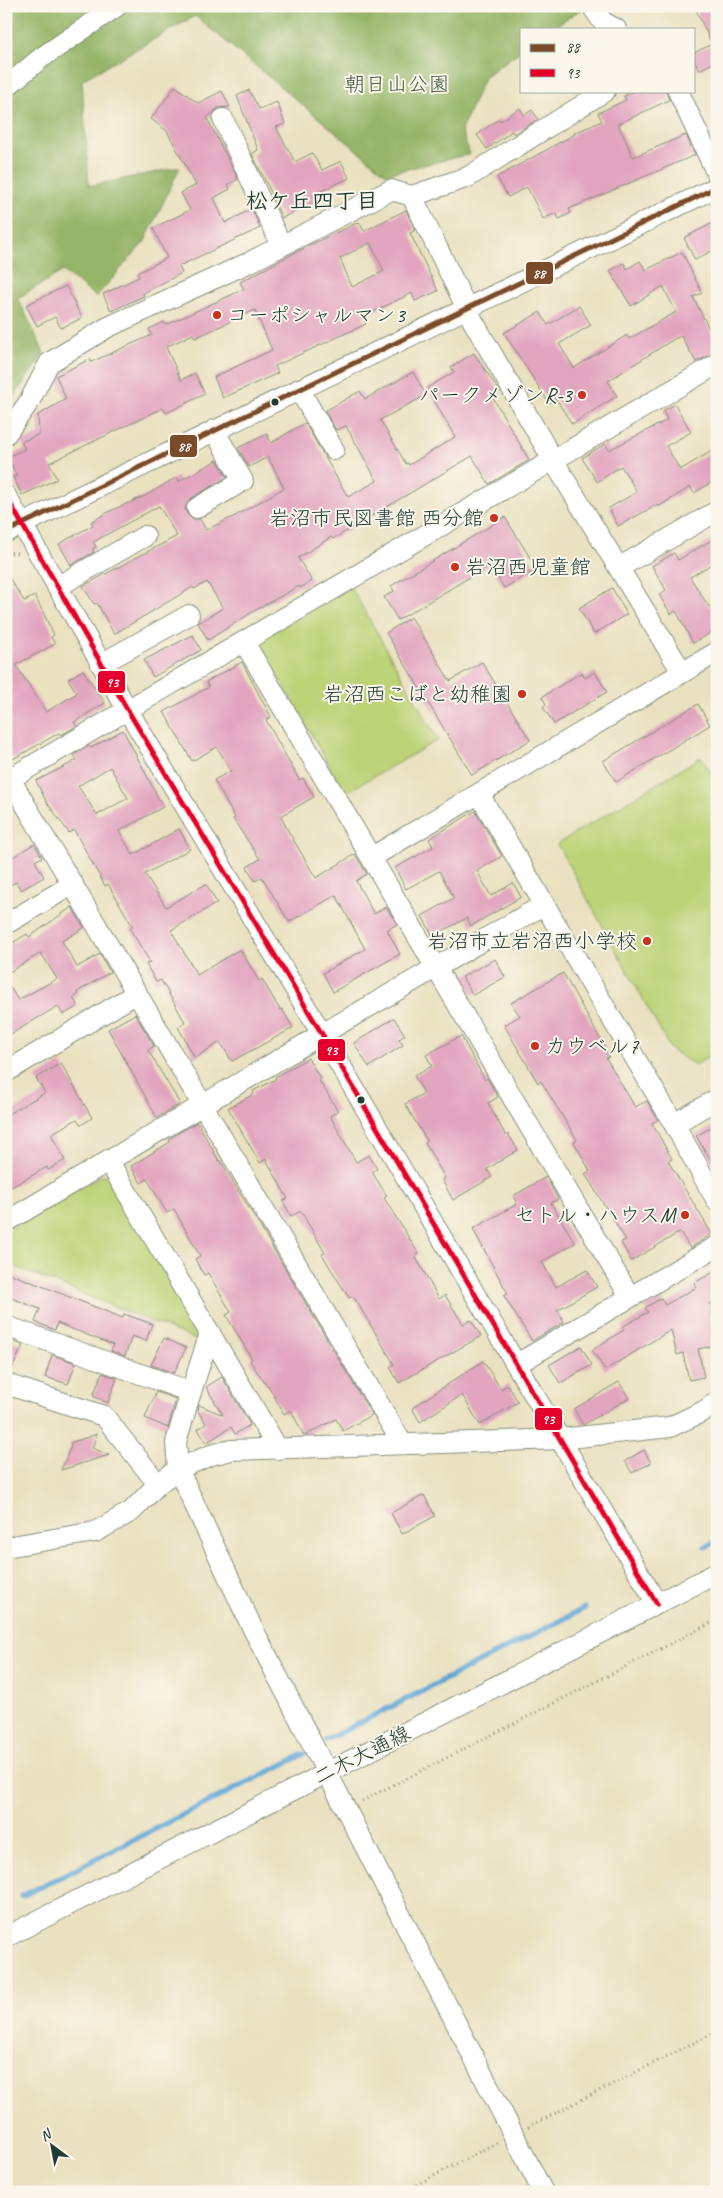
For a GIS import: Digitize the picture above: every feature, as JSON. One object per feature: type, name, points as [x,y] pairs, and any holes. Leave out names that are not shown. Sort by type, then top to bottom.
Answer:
[{"type":"street","points":[[6,87],[41,58],[118,6]]},
{"type":"street","points":[[594,9],[603,22],[614,28]]},
{"type":"street","points":[[6,434],[29,402],[49,363],[108,327],[242,266],[390,190],[412,196],[468,178],[603,92]]},
{"type":"street","points":[[678,92],[717,174]]},
{"type":"street","points":[[223,119],[281,245]]},
{"type":"street","points":[[14,528],[717,187]]},
{"type":"street","points":[[412,196],[467,309],[553,460],[620,567],[682,672]]},
{"type":"street","points":[[402,1443],[8,777],[244,642],[717,364]]},
{"type":"street","points":[[299,389],[334,450]]},
{"type":"street","points":[[197,508],[243,481],[214,430]]},
{"type":"street","points":[[6,496],[14,528],[57,587],[127,709],[322,1034],[657,1604]]},
{"type":"street","points":[[620,567],[717,511]]},
{"type":"street","points":[[57,587],[145,536]]},
{"type":"street","points":[[101,664],[189,615]]},
{"type":"street","points":[[244,642],[630,1297]]},
{"type":"street","points":[[372,857],[717,652]]},
{"type":"street","points":[[479,794],[546,904],[612,1022],[674,1124],[717,1201]]},
{"type":"street","points":[[6,924],[73,884]]},
{"type":"street","points":[[6,1222],[108,1160],[204,1106],[322,1034],[546,904]]},
{"type":"street","points":[[6,1072],[137,993]]},
{"type":"street","points":[[674,1124],[717,1099]]},
{"type":"street","points":[[108,1160],[278,1449]]},
{"type":"street","points":[[517,1364],[717,1246]]},
{"type":"street","points":[[6,1326],[191,1392]]},
{"type":"street","points":[[210,1333],[176,1442],[178,1469],[250,1623],[543,2192]]},
{"type":"street","points":[[6,1384],[104,1416],[158,1484]]},
{"type":"street","points":[[6,1547],[95,1532],[132,1512],[158,1484],[178,1469],[211,1455],[231,1450],[560,1438],[670,1427],[704,1411],[717,1402]]},
{"type":"street","name":"二木大通線","points":[[6,1937],[717,1573]]},
{"type":"path","points":[[346,1809],[717,1620]]},
{"type":"path","points":[[404,2192],[717,2030]]},
{"type":"green space","name":"朝日山公園","points":[[6,6],[586,6],[553,28],[520,28],[520,51],[485,76],[461,130],[470,154],[386,174],[195,16],[82,80],[89,186],[180,167],[145,241],[96,297],[63,271],[18,298],[44,353],[6,408]]},
{"type":"green space","points":[[351,587],[438,740],[345,793],[258,641]]},
{"type":"green space","points":[[701,757],[717,781],[717,1052],[695,1065],[671,1050],[557,844]]},
{"type":"green space","points":[[102,1175],[111,1176],[203,1329],[197,1340],[6,1263],[6,1232]]},
{"type":"building","points":[[694,6],[717,6],[717,61],[699,70],[696,63],[696,52],[712,44]]},
{"type":"building","points":[[175,86],[198,103],[222,91],[230,107],[218,108],[207,118],[238,179],[228,185],[230,189],[214,198],[225,223],[252,209],[260,228],[179,266],[182,273],[143,293],[144,296],[111,311],[103,294],[139,277],[137,273],[167,258],[153,228],[190,210],[181,193],[196,185],[167,131],[151,119]]},
{"type":"building","points":[[249,90],[259,109],[277,102],[285,124],[276,127],[295,162],[312,153],[322,170],[341,161],[349,178],[313,195],[316,201],[282,218],[252,154],[258,150],[237,96]]},
{"type":"building","points":[[632,92],[666,92],[669,100],[618,124],[633,157],[686,135],[695,155],[569,209],[571,213],[559,219],[556,213],[543,219],[527,187],[508,197],[497,177],[574,133],[602,121],[598,113],[626,100],[624,96]]},
{"type":"building","points":[[520,108],[524,115],[532,110],[538,119],[514,134],[512,131],[487,149],[477,135],[499,119],[501,121]]},
{"type":"building","points":[[406,210],[415,230],[410,233],[438,291],[415,301],[412,293],[363,317],[366,324],[275,366],[278,373],[223,398],[214,377],[272,350],[255,310],[195,338],[193,334],[166,347],[181,380],[195,373],[205,394],[166,413],[163,408],[49,463],[57,479],[22,495],[13,477],[17,476],[7,457],[25,449],[21,442],[39,434],[38,415],[66,399],[56,376],[90,359],[91,362],[152,335],[149,329],[164,322],[166,325],[244,289],[240,282],[310,245],[359,222],[364,231]],"holes":[[[370,243],[384,271],[352,287],[340,258]]]},
{"type":"building","points":[[717,221],[717,248],[695,260],[684,238]]},
{"type":"building","points":[[682,252],[702,293],[693,297],[717,344],[717,352],[696,362],[681,336],[674,339],[608,381],[617,396],[572,424],[556,399],[549,403],[504,333],[540,312],[548,325],[579,306],[591,325],[559,344],[574,368],[627,335],[629,339],[676,312],[663,286],[631,306],[610,271],[624,263],[627,269],[640,261],[646,270]]},
{"type":"building","points":[[66,286],[82,318],[61,328],[55,317],[37,326],[26,305]]},
{"type":"building","points":[[474,353],[500,392],[492,396],[529,460],[489,484],[472,456],[298,558],[312,581],[300,588],[299,586],[254,611],[208,640],[198,623],[223,608],[207,582],[194,589],[193,587],[114,634],[97,603],[94,604],[83,586],[177,536],[159,506],[93,542],[96,547],[92,549],[94,552],[71,565],[59,544],[93,525],[91,522],[110,511],[147,495],[177,477],[179,481],[217,460],[227,477],[190,499],[185,508],[187,514],[192,519],[200,519],[206,530],[235,516],[284,488],[268,457],[249,467],[238,448],[267,434],[271,443],[305,423],[348,497],[377,481],[346,426],[336,430],[325,411],[360,391],[365,399],[413,372],[426,395],[380,420],[406,464],[408,463],[409,465],[455,437],[427,388],[454,372],[451,367]]},
{"type":"building","points":[[675,404],[691,432],[666,446],[680,470],[717,448],[717,479],[694,493],[690,487],[658,507],[657,505],[618,526],[609,508],[637,492],[621,466],[597,482],[582,458],[605,444],[609,450],[667,420],[663,411]]},
{"type":"building","name":"岩沼西児童館","points":[[505,517],[537,569],[504,588],[490,565],[398,620],[384,597],[394,591],[391,586]]},
{"type":"building","points":[[717,537],[717,561],[690,577],[709,607],[717,602],[717,629],[693,643],[676,611],[671,614],[659,595],[666,590],[652,566],[674,553],[678,560]]},
{"type":"building","points":[[6,573],[24,601],[35,596],[54,635],[51,637],[55,644],[16,665],[46,712],[77,693],[68,679],[83,670],[105,703],[74,722],[77,726],[61,735],[59,733],[13,759],[6,748]]},
{"type":"building","points":[[612,588],[627,614],[594,634],[579,608]]},
{"type":"building","points":[[411,617],[450,681],[482,662],[530,740],[472,775],[386,633]]},
{"type":"building","points":[[193,635],[201,650],[153,677],[144,660]]},
{"type":"building","points":[[242,662],[271,717],[266,720],[299,780],[303,778],[314,797],[281,816],[287,829],[316,878],[355,854],[367,874],[356,881],[374,914],[386,907],[397,924],[387,930],[400,954],[333,992],[323,973],[365,949],[336,895],[289,922],[262,877],[255,881],[247,867],[260,859],[233,819],[235,818],[214,780],[231,771],[217,747],[192,761],[164,712],[209,687],[206,682]]},
{"type":"building","points":[[582,672],[585,678],[595,672],[607,692],[554,724],[543,707],[546,704],[542,697]]},
{"type":"building","points":[[698,704],[710,725],[616,782],[603,761]]},
{"type":"building","points":[[123,730],[163,807],[119,831],[133,855],[179,829],[190,849],[145,874],[166,907],[206,884],[217,903],[171,930],[197,975],[240,949],[259,981],[262,979],[293,1028],[232,1061],[220,1042],[195,1058],[178,1027],[185,1022],[161,980],[156,982],[146,964],[150,962],[130,929],[133,927],[108,884],[105,886],[74,830],[69,833],[46,801],[36,781],[77,760],[74,755],[89,746],[91,748]],"holes":[[[110,767],[128,798],[97,815],[78,786]]]},
{"type":"building","points":[[475,811],[502,856],[477,871],[491,896],[513,883],[521,897],[471,926],[467,918],[433,936],[422,916],[454,898],[439,871],[406,889],[395,868],[433,847],[429,839]]},
{"type":"building","points":[[34,844],[42,857],[35,861],[44,877],[21,890],[16,882],[6,888],[6,861]]},
{"type":"building","points":[[72,907],[84,928],[62,941],[77,967],[100,954],[110,972],[77,992],[79,994],[73,998],[78,1006],[63,1015],[58,1006],[6,1037],[6,981],[18,1000],[57,979],[41,953],[6,974],[6,947],[27,934],[29,937]]},
{"type":"building","points":[[495,959],[505,977],[473,995],[462,977]]},
{"type":"building","points":[[563,973],[603,1044],[609,1057],[606,1058],[635,1107],[647,1101],[658,1120],[652,1123],[672,1159],[668,1161],[712,1234],[690,1248],[680,1232],[631,1261],[621,1242],[626,1240],[585,1174],[590,1171],[574,1142],[577,1140],[541,1081],[538,1083],[504,1025],[520,1016],[511,1003]]},
{"type":"building","points":[[135,1014],[154,1046],[148,1050],[180,1104],[157,1118],[108,1029]]},
{"type":"building","points":[[394,1018],[405,1035],[399,1039],[403,1045],[369,1067],[354,1043]]},
{"type":"building","points":[[461,1036],[485,1080],[487,1078],[498,1097],[488,1103],[506,1136],[508,1134],[518,1150],[487,1169],[492,1177],[453,1200],[442,1180],[445,1178],[425,1143],[427,1141],[405,1104],[424,1093],[414,1076],[432,1066],[426,1055]]},
{"type":"building","points":[[308,1058],[320,1078],[318,1079],[338,1111],[330,1116],[356,1162],[369,1155],[377,1169],[372,1172],[387,1196],[384,1198],[419,1254],[415,1256],[439,1299],[445,1295],[463,1324],[471,1320],[481,1336],[399,1383],[390,1367],[394,1364],[353,1296],[349,1298],[331,1269],[322,1254],[325,1253],[301,1211],[291,1216],[283,1201],[288,1199],[266,1159],[260,1163],[228,1108],[254,1094],[253,1091],[276,1079],[275,1077]]},
{"type":"building","points":[[61,1063],[92,1118],[81,1125],[77,1119],[51,1134],[65,1160],[48,1170],[47,1167],[6,1190],[6,1115],[45,1093],[36,1078]]},
{"type":"building","points":[[197,1122],[372,1415],[343,1431],[336,1419],[304,1436],[291,1410],[284,1414],[268,1385],[250,1361],[252,1359],[226,1315],[231,1312],[208,1273],[204,1275],[195,1259],[200,1256],[174,1209],[167,1213],[147,1179],[141,1183],[131,1166],[170,1142],[169,1139]]},
{"type":"building","points":[[717,1124],[717,1170],[696,1136]]},
{"type":"building","points":[[546,1177],[558,1199],[551,1203],[575,1243],[542,1262],[556,1287],[587,1270],[597,1287],[557,1310],[564,1322],[532,1341],[504,1296],[508,1294],[473,1229],[517,1204],[513,1196]]},
{"type":"building","points":[[717,1270],[717,1300],[710,1304],[717,1332],[717,1345],[698,1349],[704,1377],[689,1380],[683,1353],[677,1355],[671,1330],[605,1370],[592,1350],[624,1330],[622,1327],[648,1312],[645,1308],[661,1298],[665,1305],[697,1287],[694,1283]]},
{"type":"building","points":[[6,1272],[123,1318],[124,1314],[152,1324],[146,1341],[132,1336],[125,1356],[111,1351],[113,1345],[57,1323],[55,1330],[35,1322],[40,1309],[6,1296]]},
{"type":"building","points":[[164,1338],[186,1348],[174,1373],[151,1365]]},
{"type":"building","points":[[6,1339],[23,1345],[10,1373],[6,1372]]},
{"type":"building","points":[[581,1346],[592,1365],[560,1383],[549,1365]]},
{"type":"building","points":[[52,1355],[76,1363],[68,1384],[45,1377]]},
{"type":"building","points":[[483,1361],[501,1389],[508,1385],[518,1402],[480,1425],[462,1395],[420,1422],[412,1408]]},
{"type":"building","points":[[102,1373],[117,1378],[108,1403],[93,1396]]},
{"type":"building","points":[[222,1377],[250,1425],[235,1434],[231,1427],[206,1443],[198,1429],[206,1424],[198,1411],[199,1405],[223,1415],[206,1387]]},
{"type":"building","points":[[619,1382],[629,1398],[583,1425],[574,1409]]},
{"type":"building","points":[[156,1392],[176,1399],[168,1428],[145,1418]]},
{"type":"building","points":[[97,1434],[92,1448],[109,1455],[61,1470],[71,1446],[70,1443]]},
{"type":"building","points":[[644,1450],[651,1463],[632,1473],[625,1461]]},
{"type":"building","points":[[424,1495],[435,1516],[402,1534],[391,1513]]},
{"type":"waterway","points":[[705,1547],[717,1541]]},
{"type":"waterway","points":[[326,1740],[585,1608]]},
{"type":"waterway","points":[[22,1896],[304,1754]]},
{"type":"transit line","name":"88","points":[[6,532],[717,187]]},
{"type":"transit line","name":"93","points":[[6,496],[127,709],[322,1034],[657,1604]]},
{"type":"place","name":"コーポシャルマン3","points":[[217,315]]},
{"type":"place","name":"パークメゾンR-3","points":[[582,395]]},
{"type":"place","name":"岩沼市民図書館 西分館","points":[[494,518]]},
{"type":"place","name":"岩沼西児童館","points":[[455,567]]},
{"type":"place","name":"岩沼西こばと幼稚園","points":[[522,694]]},
{"type":"place","name":"岩沼市立岩沼西小学校","points":[[647,941]]},
{"type":"place","name":"カウベル7","points":[[535,1046]]},
{"type":"place","name":"セトル・ハウスM","points":[[685,1215]]},
{"type":"district","name":"松ケ丘四丁目","points":[[312,201]]}]
